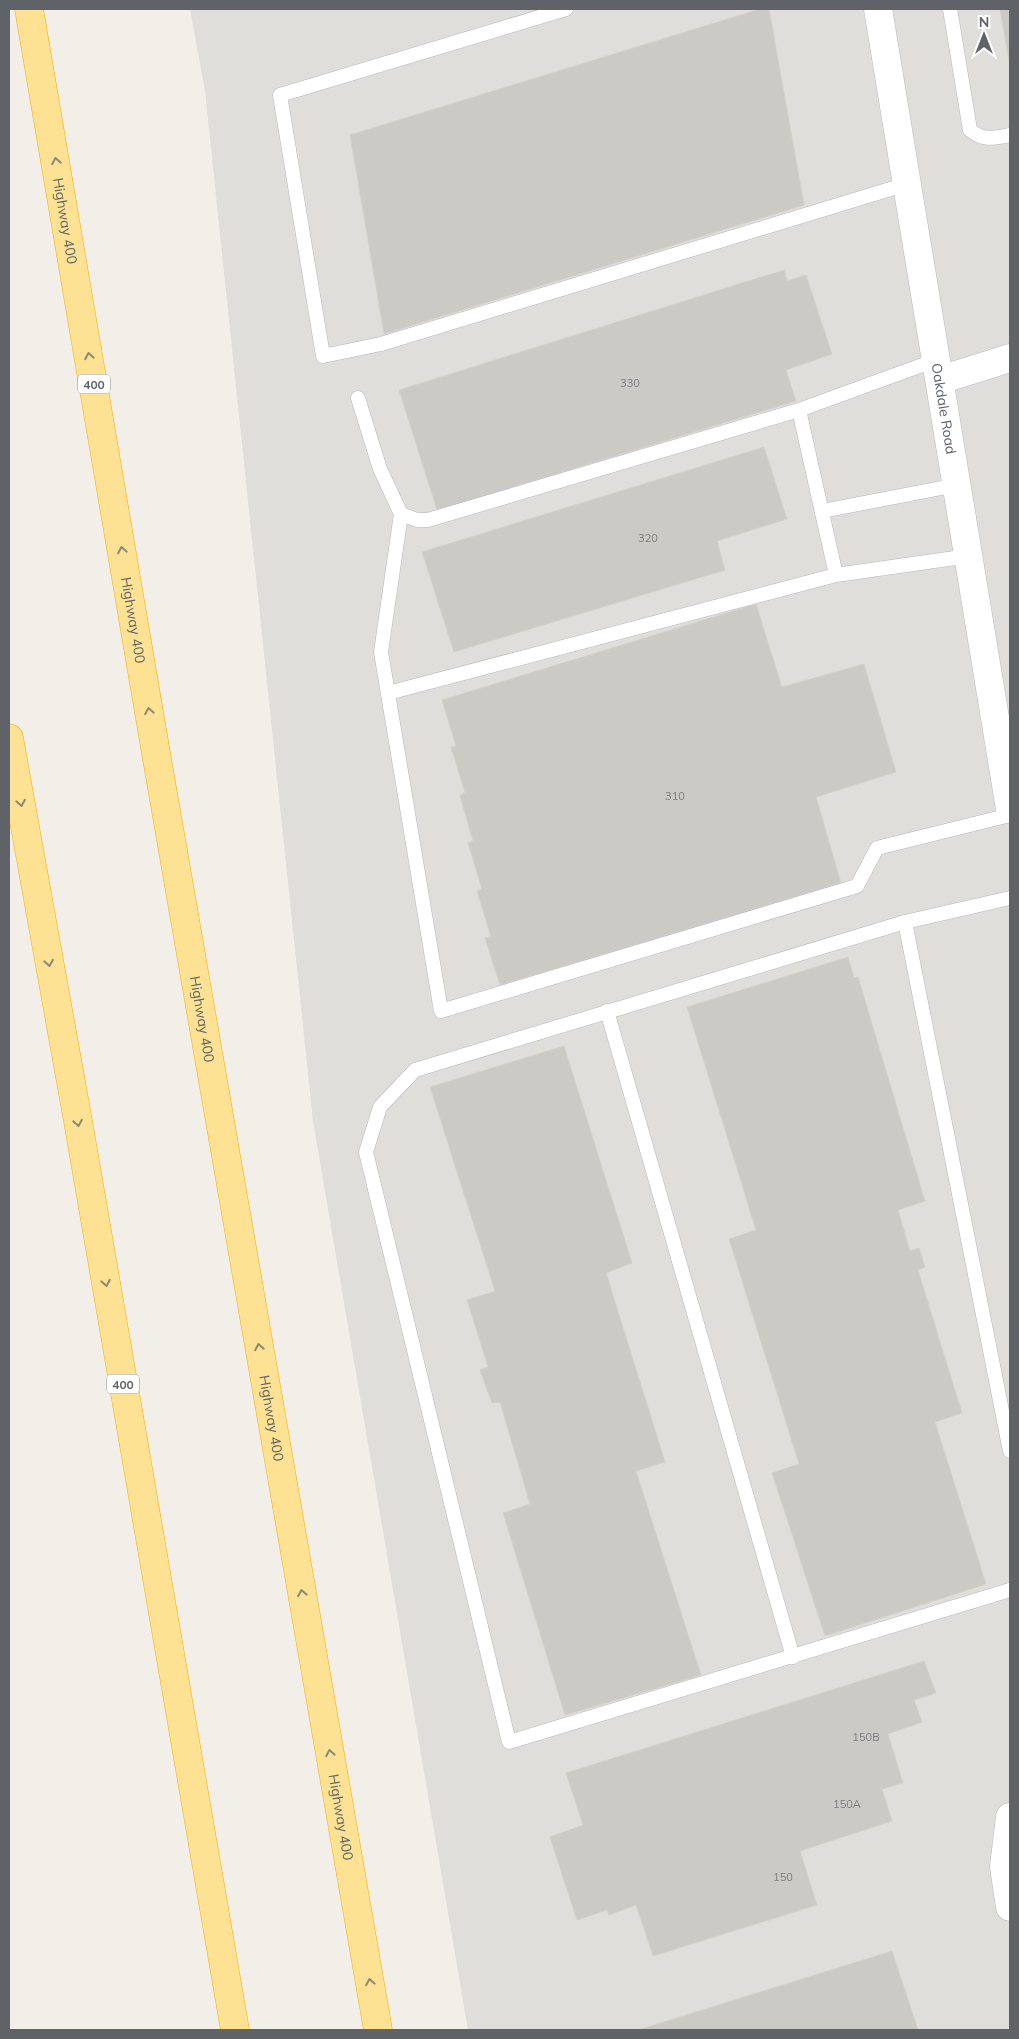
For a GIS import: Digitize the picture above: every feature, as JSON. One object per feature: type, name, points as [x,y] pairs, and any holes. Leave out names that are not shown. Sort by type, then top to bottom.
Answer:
[{"type":"highway","name":"Highway 400","points":[[29,9],[378,2030]]},
{"type":"highway","name":"400","points":[[9,738],[80,1131],[235,2030]]},
{"type":"street","name":"Oakdale Road","points":[[878,9],[1010,809]]},
{"type":"street","points":[[938,370],[1010,358]]},
{"type":"street","points":[[1010,1817],[1004,1867],[1010,1907]]},
{"type":"lane","points":[[566,9],[280,95],[323,356],[381,344],[907,184]]},
{"type":"lane","points":[[950,9],[970,130],[977,136],[987,139],[1010,135]]},
{"type":"lane","points":[[401,514],[417,520],[428,520],[938,370]]},
{"type":"lane","points":[[358,398],[380,469],[401,514],[381,652],[440,1012],[857,886],[877,848],[1010,815]]},
{"type":"lane","points":[[800,410],[836,575]]},
{"type":"lane","points":[[822,511],[957,485]]},
{"type":"lane","points":[[388,693],[836,575],[969,556]]},
{"type":"lane","points":[[1010,898],[905,922],[415,1070],[380,1107],[366,1152],[509,1742],[1010,1590]]},
{"type":"lane","points":[[905,922],[1010,1451]]},
{"type":"lane","points":[[606,1012],[794,1656]]},
{"type":"shaded area","points":[[190,9],[1010,9],[1010,2030],[468,2030],[313,1121],[205,91]]},
{"type":"building","points":[[760,9],[769,9],[804,205],[384,334],[350,135]]},
{"type":"building","points":[[1000,9],[1010,9],[1010,67]]},
{"type":"building","points":[[784,270],[787,281],[806,275],[832,354],[786,370],[796,401],[437,510],[399,390]]},
{"type":"building","points":[[764,447],[787,519],[717,541],[725,570],[454,652],[422,552]]},
{"type":"building","points":[[756,604],[782,687],[864,664],[896,772],[816,797],[841,883],[500,985],[485,938],[491,937],[477,891],[482,889],[468,843],[473,841],[460,795],[465,793],[451,747],[456,746],[442,700]]},
{"type":"building","points":[[848,957],[854,978],[858,977],[925,1201],[898,1210],[910,1251],[919,1248],[925,1267],[918,1270],[962,1413],[935,1422],[986,1584],[825,1636],[772,1473],[799,1464],[729,1239],[756,1230],[687,1007]]},
{"type":"building","points":[[564,1046],[632,1263],[606,1273],[665,1462],[636,1471],[701,1675],[565,1715],[503,1513],[530,1504],[500,1402],[492,1403],[480,1370],[488,1367],[467,1300],[495,1291],[430,1087]]},
{"type":"building","points":[[924,1661],[936,1693],[914,1700],[922,1722],[888,1734],[903,1783],[882,1789],[892,1821],[800,1851],[817,1905],[653,1956],[636,1905],[609,1915],[607,1910],[577,1920],[550,1837],[583,1825],[566,1773]]},
{"type":"building","points":[[892,1951],[918,2030],[638,2030]]}]
